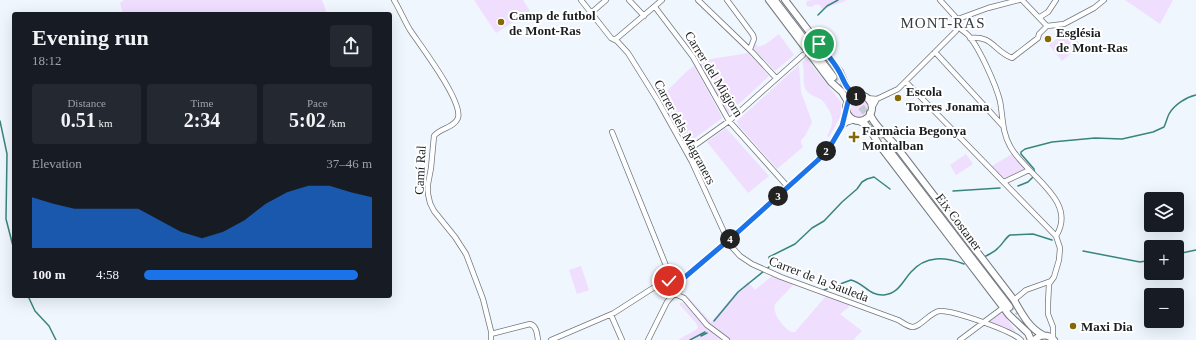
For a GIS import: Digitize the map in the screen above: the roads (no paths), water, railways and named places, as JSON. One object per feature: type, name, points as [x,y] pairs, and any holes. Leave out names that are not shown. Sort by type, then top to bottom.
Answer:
[{"type":"highway","points":[[774,0],[834,75],[780,0]]},
{"type":"highway","name":"Eix Costaner","points":[[892,150],[1010,304]]},
{"type":"main road","points":[[769,0],[831,82],[842,92],[848,102]]},
{"type":"main road","points":[[785,0],[840,72],[850,92],[857,96],[866,98],[870,104],[871,118],[888,137],[1010,304],[1015,322],[1028,333],[1033,340],[1044,335]]},
{"type":"main road","points":[[857,96],[848,102],[846,111],[850,117],[865,124],[880,146],[1010,304],[1030,326],[1036,332],[1053,339]]},
{"type":"main road","points":[[857,121],[865,119],[871,111]]},
{"type":"street","name":"Camí Ral","points":[[394,0],[410,30],[432,60],[452,96],[458,112],[455,122],[436,133],[434,136],[428,194],[434,211],[455,237],[468,258],[483,299],[491,335]]},
{"type":"street","name":"Carrer dels Magraners","points":[[581,0],[611,38],[614,39],[628,53],[658,101],[686,151],[728,241]]},
{"type":"street","points":[[591,13],[606,0]]},
{"type":"street","points":[[630,0],[644,16]]},
{"type":"street","points":[[614,39],[616,39],[662,0]]},
{"type":"street","points":[[698,0],[750,49],[776,78]]},
{"type":"street","points":[[727,0],[753,35],[754,39],[750,49]]},
{"type":"street","points":[[866,98],[877,99],[898,89],[956,32],[960,22],[940,0]]},
{"type":"street","points":[[958,19],[988,8],[1021,0],[1048,26]]},
{"type":"street","points":[[1040,17],[1048,12],[1056,0]]},
{"type":"street","points":[[970,38],[984,38],[1012,58],[1038,38],[1039,34],[1048,26],[1064,24],[1094,8],[1104,0]]},
{"type":"street","name":"Carrer del Migjorn","points":[[655,6],[690,53],[729,121],[788,187]]},
{"type":"street","points":[[958,27],[970,38],[987,67],[1000,101],[1002,126]]},
{"type":"street","points":[[935,52],[995,117],[1002,126],[1013,152],[1052,194],[1062,213],[1061,229],[1056,236]]},
{"type":"street","points":[[686,151],[729,121],[802,55]]},
{"type":"street","points":[[906,82],[1056,236],[1060,252],[1054,277],[1049,284],[1048,303],[1048,314],[1053,327],[1053,339]]},
{"type":"street","points":[[871,111],[877,99]]},
{"type":"street","points":[[660,288],[667,283],[685,277],[728,241],[818,160],[828,150],[842,126],[846,111]]},
{"type":"street","points":[[995,117],[1002,116]]},
{"type":"street","points":[[842,126],[848,122],[857,121]]},
{"type":"street","points":[[612,132],[669,273],[679,282],[680,292],[707,325],[727,340]]},
{"type":"street","points":[[1004,182],[1033,173]]},
{"type":"street","name":"Carrer de la Sauleda","points":[[728,241],[740,256],[764,270],[911,326],[916,326],[934,313],[942,310],[984,323]]},
{"type":"street","points":[[667,302],[667,283],[670,277],[669,273]]},
{"type":"street","points":[[648,340],[667,302],[679,292],[685,277]]},
{"type":"street","points":[[960,340],[1010,304],[1026,290],[1052,280]]},
{"type":"street","points":[[551,340],[610,315],[653,288],[660,288],[684,298]]},
{"type":"street","points":[[610,315],[622,340]]},
{"type":"street","points":[[984,323],[1015,335],[1021,340]]},
{"type":"street","points":[[491,335],[530,324],[536,329],[538,340]]},
{"type":"street","points":[[1044,335],[1052,331]]},
{"type":"waterway","points":[[818,15],[827,6],[838,0]]},
{"type":"waterway","points":[[1018,186],[1028,182],[1035,175],[1034,169],[1021,154],[1021,152],[1025,149],[1052,142],[1095,138],[1122,139],[1153,132],[1164,127],[1169,114],[1177,105],[1196,95]]},
{"type":"waterway","points":[[0,121],[7,154],[6,219],[12,242]]},
{"type":"waterway","points":[[714,321],[738,292],[769,267],[769,257],[795,244],[812,228],[824,221],[857,189],[862,182],[874,177],[890,189]]},
{"type":"waterway","points":[[953,191],[1000,188]]},
{"type":"waterway","points":[[986,256],[996,251],[1010,235],[1033,234],[1052,240]]},
{"type":"waterway","points":[[1184,253],[1196,250]]},
{"type":"waterway","points":[[1083,251],[1140,262],[1144,261]]},
{"type":"waterway","points":[[824,290],[851,280],[860,284],[874,294],[884,295],[897,289],[917,266],[929,260],[943,259],[964,264]]},
{"type":"waterway","points":[[29,298],[35,311],[49,326],[56,340]]},
{"type":"waterway","points":[[690,340],[705,332]]},
{"type":"waterway","points":[[701,336],[707,333]]},
{"type":"tunnel","points":[[835,74],[873,122]]},
{"type":"tunnel","points":[[880,132],[894,150]]},
{"type":"tunnel","points":[[1011,303],[1019,313]]},
{"type":"place","name":"Camp de futbol de Mont-Ras","points":[[501,22]]},
{"type":"place","name":"Església de Mont-Ras","points":[[1048,39]]},
{"type":"place","name":"Escola Torres Jonama","points":[[898,98]]},
{"type":"place","name":"Farmàcia Begonya Montalban","points":[[854,137]]},
{"type":"place","name":"Maxi Dia","points":[[1073,326]]},
{"type":"district","name":"MONT-RAS","points":[[943,23]]}]
